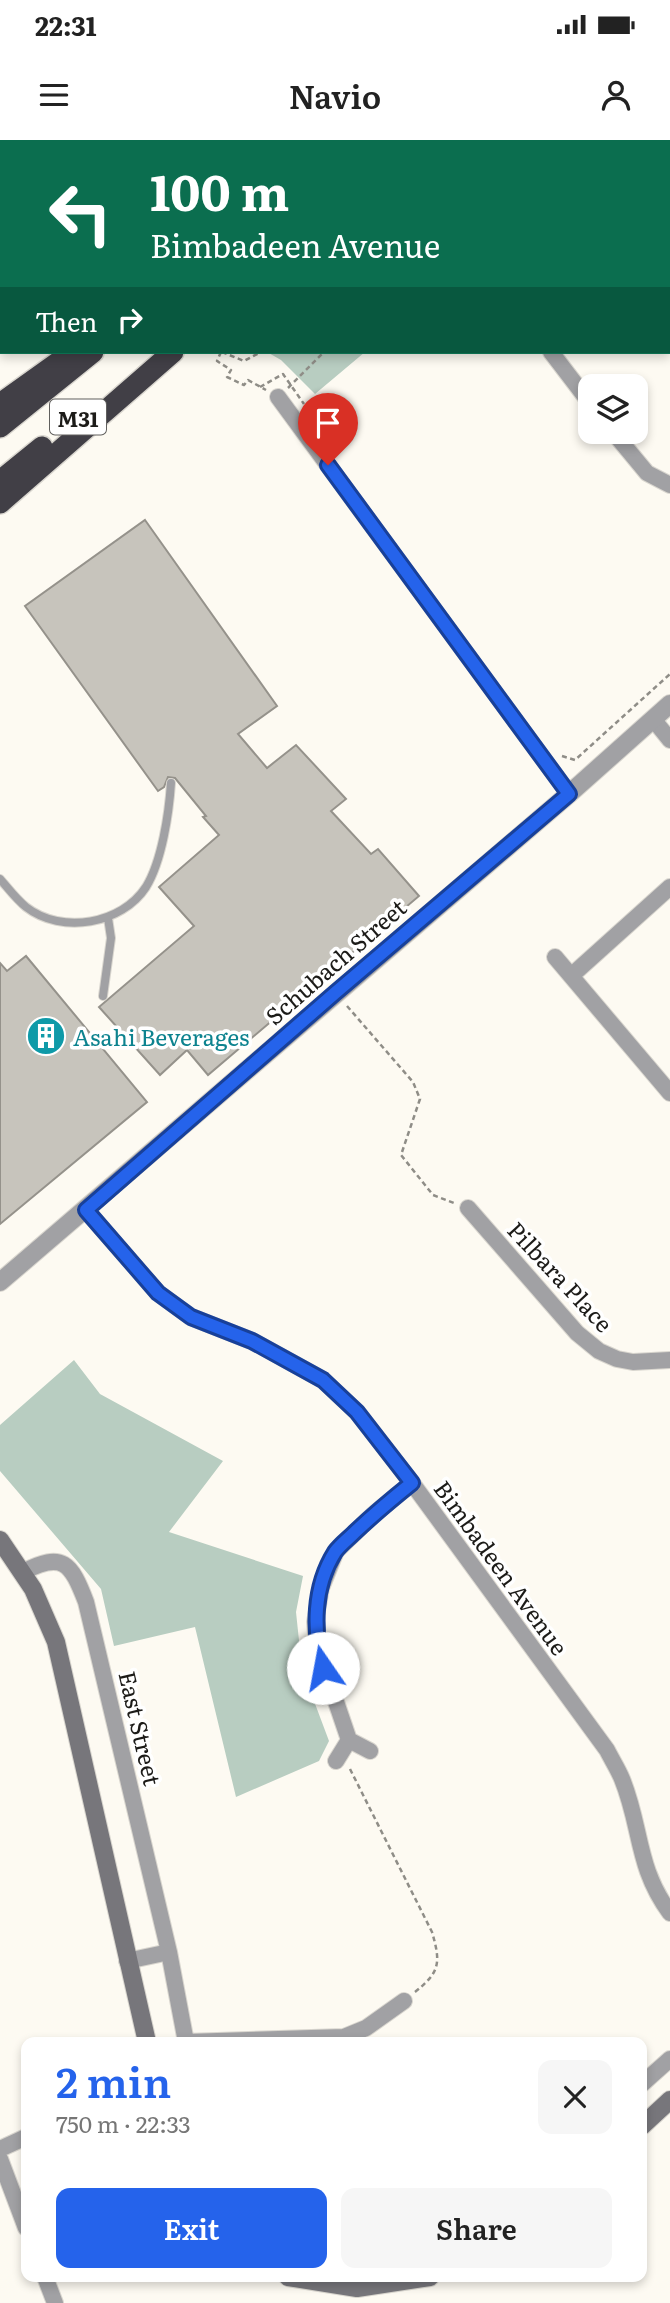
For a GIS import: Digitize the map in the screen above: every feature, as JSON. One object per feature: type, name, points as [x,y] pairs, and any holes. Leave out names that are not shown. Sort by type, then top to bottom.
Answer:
[{"type":"highway","points":[[0,404],[69,354]]},
{"type":"highway","name":"M31","points":[[0,428],[91,354]]},
{"type":"highway","name":"M31","points":[[0,481],[155,354]]},
{"type":"highway","points":[[0,503],[171,354]]},
{"type":"main road","points":[[0,1540],[23,1572],[56,1642],[146,2037]]},
{"type":"main road","points":[[647,2121],[670,2100]]},
{"type":"main road","points":[[319,2282],[356,2288],[396,2282]]},
{"type":"street","points":[[553,354],[578,387]]},
{"type":"street","points":[[278,397],[569,794]]},
{"type":"street","points":[[622,444],[647,473],[670,485]]},
{"type":"street","name":"Schubach Street","points":[[0,1282],[569,794],[670,704]]},
{"type":"street","points":[[653,719],[670,740]]},
{"type":"street","points":[[571,976],[670,887]]},
{"type":"street","points":[[555,957],[670,1093]]},
{"type":"street","name":"Pilbara Place","points":[[468,1208],[577,1333],[599,1352],[634,1362],[670,1360]]},
{"type":"street","name":"Bimbadeen Avenue","points":[[86,1210],[158,1293],[191,1317],[252,1341],[323,1380],[357,1412],[607,1750],[623,1780],[647,1874],[670,1913]]},
{"type":"street","points":[[370,1751],[342,1752],[317,1646],[315,1622],[321,1588],[336,1550],[373,1514],[412,1483]]},
{"type":"street","name":"East Street","points":[[23,1572],[45,1561],[57,1561],[69,1570],[82,1592],[169,1952],[185,2037]]},
{"type":"street","points":[[127,1961],[169,1952]]},
{"type":"street","points":[[344,2037],[366,2028],[404,2001]]},
{"type":"street","points":[[647,2080],[670,2059]]},
{"type":"street","points":[[0,2149],[21,2139]]},
{"type":"street","points":[[0,2159],[21,2215]]},
{"type":"street","points":[[47,2282],[55,2303]]},
{"type":"lane","points":[[0,879],[19,901],[36,913],[71,921],[108,918],[134,903],[148,884],[169,816],[171,783]]},
{"type":"lane","points":[[103,996],[111,938],[108,918]]},
{"type":"path","points":[[221,354],[217,361],[231,370],[227,377],[244,385],[248,380],[260,387],[283,374],[306,407]]},
{"type":"path","points":[[226,354],[244,361],[257,354]]},
{"type":"path","points":[[229,356],[232,354]]},
{"type":"path","points":[[278,397],[322,354]]},
{"type":"path","points":[[562,756],[575,760],[670,674]]},
{"type":"path","points":[[335,993],[418,1090],[420,1099],[401,1155],[433,1195],[468,1208]]},
{"type":"path","points":[[342,1752],[432,1932],[438,1951],[438,1967],[430,1980],[404,2001]]},
{"type":"green space","points":[[270,354],[363,354],[315,394],[281,360]]},
{"type":"green space","points":[[74,1360],[100,1394],[223,1461],[169,1532],[303,1576],[296,1612],[302,1669],[329,1741],[319,1761],[236,1797],[195,1627],[114,1646],[101,1589],[0,1471],[0,1425]]},
{"type":"building","points":[[145,520],[277,706],[238,734],[267,768],[296,745],[346,799],[331,811],[371,854],[378,849],[419,896],[208,1075],[187,1050],[160,1075],[99,1007],[194,926],[159,887],[219,835],[175,778],[168,777],[164,787],[158,791],[25,606]]},
{"type":"building","name":"Asahi Beverages","points":[[26,956],[147,1102],[0,1224],[0,963],[7,971]]},
{"type":"place","name":"Asahi Beverages","points":[[46,1036]]},
{"type":"route","points":[[323,1668],[317,1646],[315,1622],[321,1588],[336,1550],[373,1514],[412,1483],[357,1412],[323,1380],[252,1341],[191,1317],[158,1293],[86,1210],[569,794],[328,465]]}]
